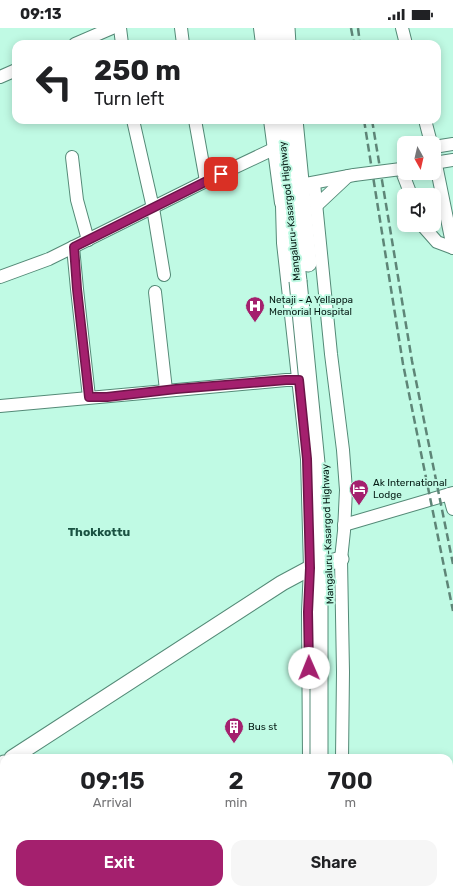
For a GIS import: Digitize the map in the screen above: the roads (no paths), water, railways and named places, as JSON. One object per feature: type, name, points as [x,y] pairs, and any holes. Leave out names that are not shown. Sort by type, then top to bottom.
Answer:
[{"type":"highway","points":[[271,28],[272,40]]},
{"type":"highway","points":[[286,28],[287,40]]},
{"type":"highway","name":"Mangaluru-Kasargod Highway","points":[[280,124],[278,147],[301,186]]},
{"type":"highway","name":"Mangaluru-Kasargod Highway","points":[[294,124],[301,186],[304,281],[317,478],[319,530],[320,754]]},
{"type":"highway","name":"Mangaluru-Kasargod Highway","points":[[304,281],[324,432],[330,592],[329,754]]},
{"type":"main road","points":[[18,754],[282,583],[310,568],[341,559]]},
{"type":"street","points":[[84,40],[112,28]]},
{"type":"street","points":[[120,28],[122,40]]},
{"type":"street","points":[[181,28],[182,40]]},
{"type":"street","points":[[260,28],[262,40]]},
{"type":"street","points":[[402,28],[405,40]]},
{"type":"street","points":[[0,77],[12,72]]},
{"type":"street","points":[[134,124],[153,208],[164,276]]},
{"type":"street","points":[[195,124],[206,181]]},
{"type":"street","points":[[271,124],[278,147],[286,278],[307,459],[310,568],[308,612],[309,754]]},
{"type":"street","points":[[426,124],[429,136]]},
{"type":"street","points":[[441,146],[453,144]]},
{"type":"street","points":[[0,278],[49,259],[278,147]]},
{"type":"street","points":[[72,156],[77,200],[88,240]]},
{"type":"street","points":[[441,160],[453,160]]},
{"type":"street","points":[[282,206],[301,186],[351,176],[397,170]]},
{"type":"street","points":[[316,206],[351,176]]},
{"type":"street","points":[[439,180],[453,248]]},
{"type":"street","points":[[301,186],[316,206],[346,490],[341,559],[343,672],[342,754]]},
{"type":"street","points":[[428,232],[437,242],[453,248]]},
{"type":"street","points":[[74,247],[89,397]]},
{"type":"street","points":[[155,292],[166,390]]},
{"type":"street","points":[[0,406],[89,397],[107,397],[166,390],[299,380]]},
{"type":"street","points":[[344,525],[451,494],[453,509]]},
{"type":"railway","points":[[351,28],[353,40]]},
{"type":"railway","points":[[358,28],[360,40]]},
{"type":"railway","points":[[365,124],[403,364],[453,611]]},
{"type":"railway","points":[[373,124],[412,361],[453,564]]},
{"type":"place","name":"Netaji - A Yellappa Memorial Hospital","points":[[255,323]]},
{"type":"place","name":"Ak International Lodge","points":[[359,506]]},
{"type":"place","name":"Bus st","points":[[234,744]]},
{"type":"district","name":"Thokkottu","points":[[99,532]]}]
